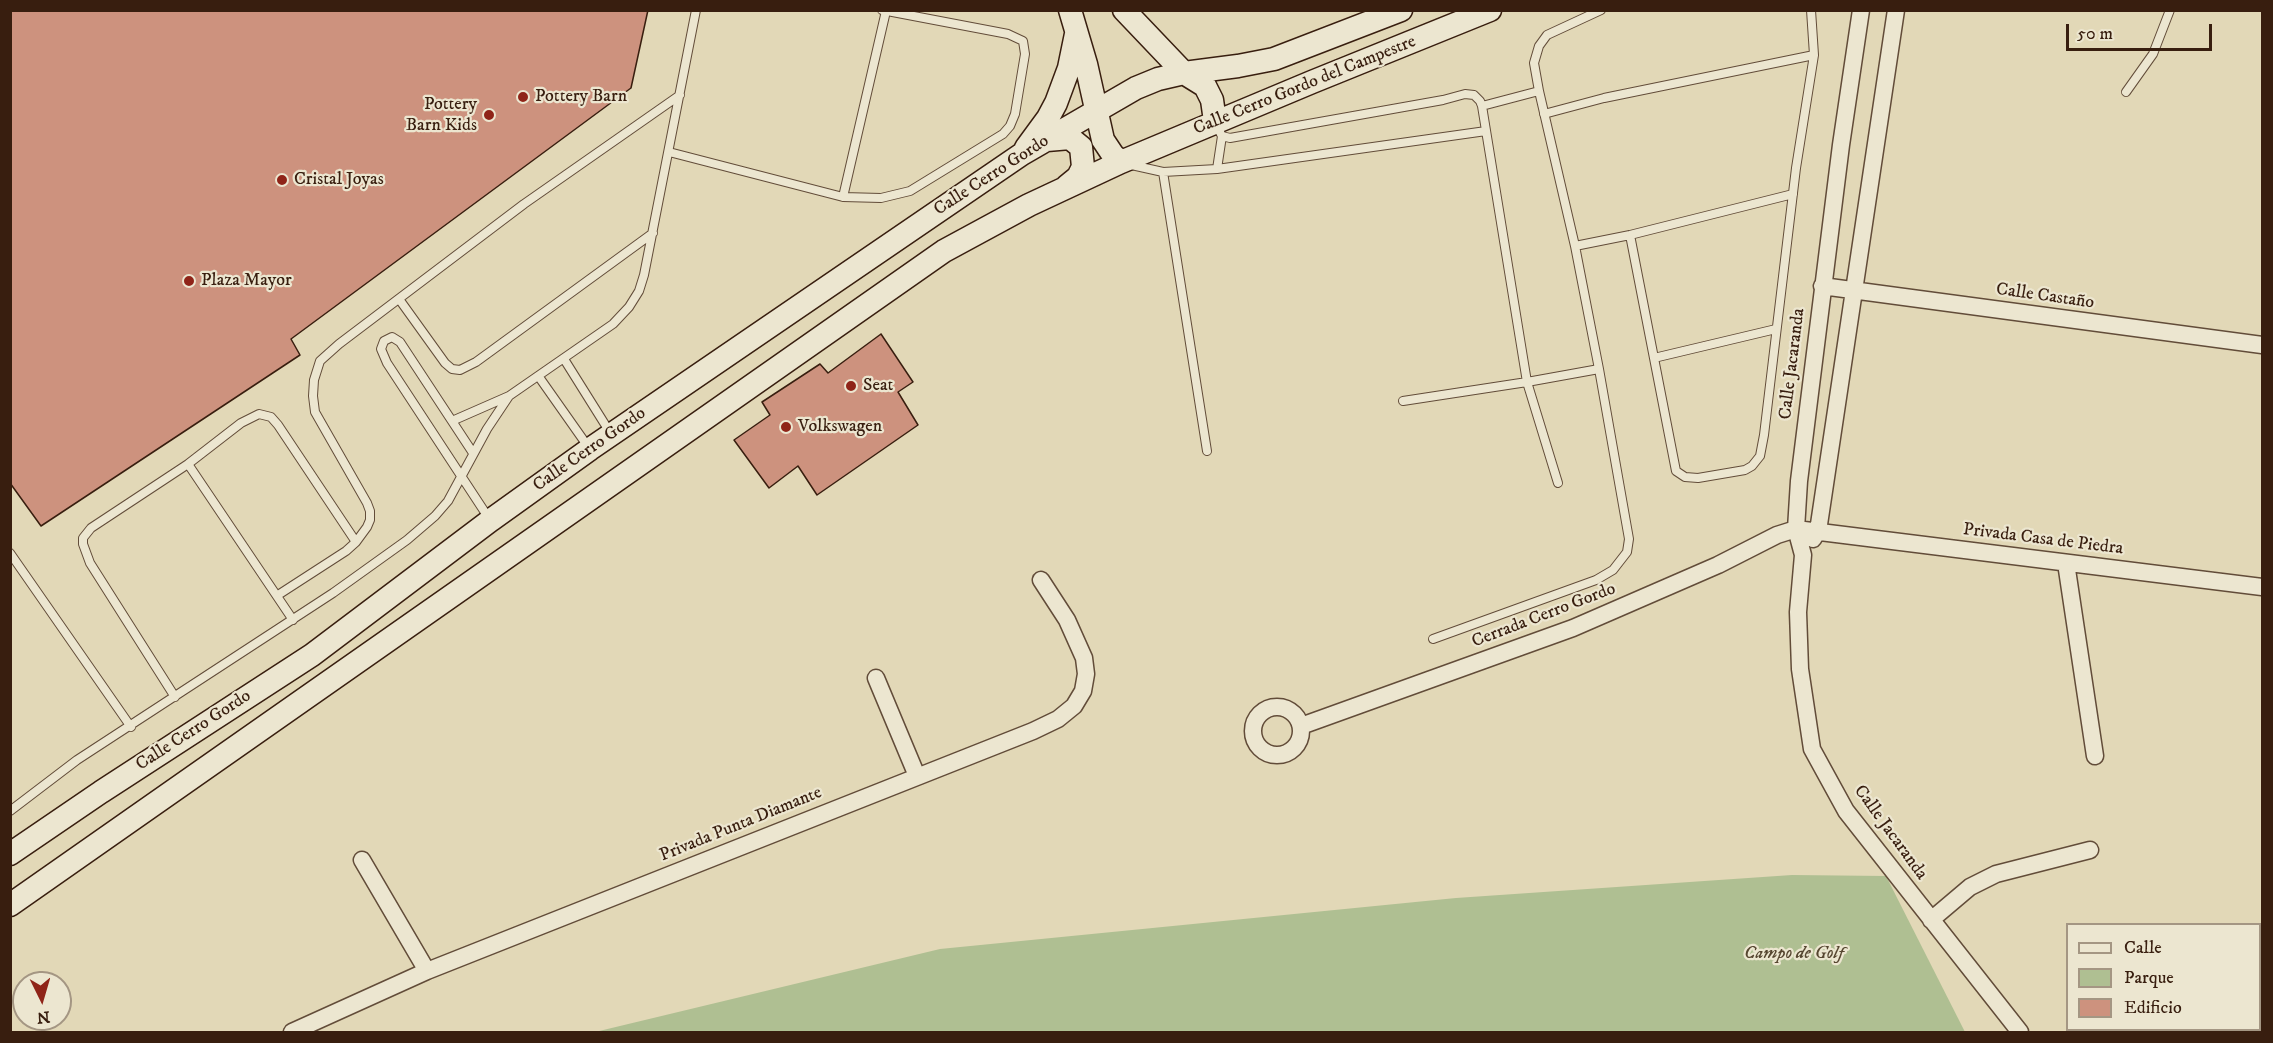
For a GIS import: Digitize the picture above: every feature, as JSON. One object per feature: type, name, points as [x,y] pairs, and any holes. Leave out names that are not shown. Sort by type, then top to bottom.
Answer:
[{"type":"main road","points":[[1124,10],[1184,73],[1201,82],[1210,92],[1219,129]]},
{"type":"main road","name":"Calle Cerro Gordo del Campestre","points":[[1184,73],[1274,59],[1313,46],[1401,10]]},
{"type":"main road","name":"Calle Cerro Gordo del Campestre","points":[[1121,162],[1219,129],[1490,10]]},
{"type":"main road","points":[[1074,20],[1102,140],[1121,162]]},
{"type":"main road","points":[[1022,154],[1056,103],[1069,69],[1074,20]]},
{"type":"main road","name":"Calle Cerro Gordo","points":[[10,854],[312,655],[490,520],[590,449],[1022,154],[1136,88],[1158,79],[1184,73]]},
{"type":"main road","points":[[1047,140],[1070,138],[1081,147],[1084,161],[1081,172],[1066,187]]},
{"type":"main road","name":"Calle Cerro Gordo","points":[[10,905],[944,251],[1066,187],[1121,162]]},
{"type":"street","name":"Calle Jacaranda","points":[[1861,10],[1822,286],[1805,422],[1796,529],[1803,555],[1798,612],[1800,669],[1812,749],[1846,811],[2020,1032]]},
{"type":"street","name":"Calle Jacaranda","points":[[1803,555],[1818,531],[1896,10]]},
{"type":"street","name":"Calle Castaño","points":[[1822,286],[2262,345]]},
{"type":"street","name":"Privada Casa de Piedra","points":[[1796,529],[2262,587]]},
{"type":"street","name":"Cerrada Cerro Gordo","points":[[1301,726],[1573,628],[1719,565],[1777,535],[1796,529]]},
{"type":"street","points":[[2066,563],[2095,756]]},
{"type":"street","name":"Privada Punta Diamante","points":[[292,1032],[426,971],[1034,731],[1058,719],[1074,705],[1083,691],[1086,674],[1084,658],[1067,620],[1041,580]]},
{"type":"street","points":[[876,678],[917,776]]},
{"type":"street","points":[[1931,920],[1970,887],[1996,874],[2090,850]]},
{"type":"street","points":[[362,860],[426,971]]},
{"type":"lane","points":[[452,421],[509,396],[539,377],[613,324],[629,307],[639,291],[653,233],[696,10]]},
{"type":"lane","points":[[1433,639],[1596,580],[1613,570],[1627,552],[1629,538],[1599,369],[1575,246],[1534,63],[1539,46],[1547,35],[1601,10]]},
{"type":"lane","points":[[1630,235],[1676,471],[1685,477],[1698,478],[1745,470],[1752,466],[1760,456],[1793,194],[1814,55],[1811,10]]},
{"type":"lane","points":[[2126,92],[2152,54],[2170,10]]},
{"type":"lane","points":[[669,152],[843,197],[881,198],[910,191],[1003,134],[1010,126],[1015,114],[1025,54],[1023,40],[1008,34],[884,11],[843,197]]},
{"type":"lane","points":[[1544,114],[1604,98],[1814,55]]},
{"type":"lane","points":[[1482,106],[1539,92]]},
{"type":"lane","points":[[1219,129],[1230,138],[1443,100],[1465,94],[1477,97],[1482,106],[1527,382],[1558,483]]},
{"type":"lane","points":[[278,595],[356,542],[367,527],[370,511],[315,412],[314,380],[320,361],[339,344],[524,204],[680,95]]},
{"type":"lane","points":[[1217,169],[1219,129]]},
{"type":"lane","points":[[1121,162],[1163,172],[1217,169],[1486,131]]},
{"type":"lane","points":[[1163,172],[1207,451]]},
{"type":"lane","points":[[1575,246],[1630,235],[1793,194]]},
{"type":"lane","points":[[399,298],[445,363],[452,369],[460,370],[476,362],[653,233]]},
{"type":"lane","points":[[1654,358],[1776,329]]},
{"type":"lane","points":[[473,453],[400,342],[392,337],[384,341],[381,349],[387,363],[490,520]]},
{"type":"lane","points":[[564,359],[612,435]]},
{"type":"lane","points":[[1403,401],[1599,369]]},
{"type":"lane","points":[[539,377],[590,449]]},
{"type":"lane","points":[[10,811],[77,760],[293,620],[407,540],[435,516],[448,501],[473,453],[509,396]]},
{"type":"lane","points":[[175,698],[90,563],[83,538],[91,528],[188,464],[241,423],[252,416],[266,414],[278,425],[356,542]]},
{"type":"lane","points":[[188,464],[293,620]]},
{"type":"lane","points":[[10,553],[131,727]]},
{"type":"green space","name":"Campo de Golf","points":[[1792,875],[1886,876],[1965,1032],[595,1032],[940,949],[1456,898]]},
{"type":"building","name":"Plaza Mayor","points":[[10,10],[648,10],[631,88],[291,339],[300,355],[41,526],[10,483]]},
{"type":"building","points":[[881,334],[913,382],[898,392],[918,425],[817,495],[798,466],[769,488],[734,440],[770,415],[762,402],[820,364],[828,373]]},
{"type":"place","name":"Pottery Barn","points":[[523,97]]},
{"type":"place","name":"Pottery Barn Kids","points":[[489,115]]},
{"type":"place","name":"Cristal Joyas","points":[[282,180]]},
{"type":"place","name":"Plaza Mayor","points":[[189,281]]},
{"type":"place","name":"Seat","points":[[851,386]]},
{"type":"place","name":"Volkswagen","points":[[786,427]]}]
